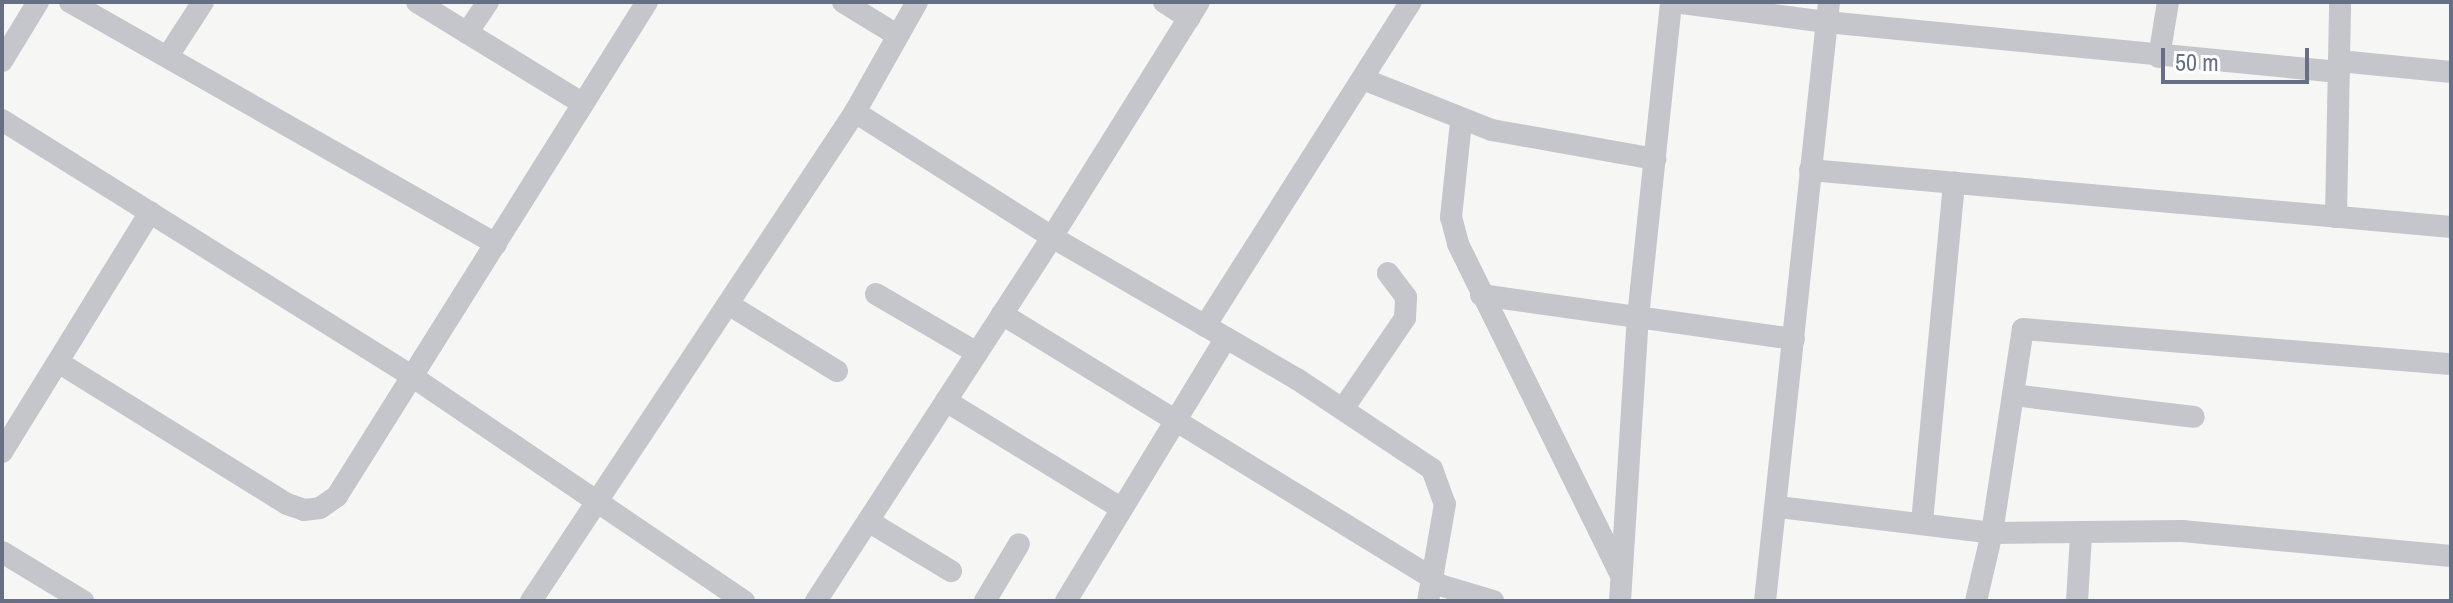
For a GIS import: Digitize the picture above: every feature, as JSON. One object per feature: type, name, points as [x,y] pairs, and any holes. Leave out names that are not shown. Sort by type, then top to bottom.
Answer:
[{"type":"street","points":[[2,60],[38,2]]},
{"type":"street","points":[[70,2],[496,244]]},
{"type":"street","points":[[168,56],[203,2]]},
{"type":"street","points":[[417,2],[582,103]]},
{"type":"street","points":[[467,33],[488,2]]},
{"type":"street","points":[[58,362],[304,510],[320,508],[337,496],[647,2]]},
{"type":"street","points":[[843,2],[897,35]]},
{"type":"street","points":[[531,601],[855,112],[917,2]]},
{"type":"street","points":[[816,601],[1052,237],[1194,10],[1164,2]]},
{"type":"street","points":[[1205,326],[1411,2]]},
{"type":"street","points":[[1620,601],[1638,317],[1672,2],[1828,12],[2159,57],[2451,72]]},
{"type":"street","points":[[2159,57],[2168,2]]},
{"type":"street","points":[[2336,217],[2340,2]]},
{"type":"street","points":[[1765,601],[1778,507],[1828,12]]},
{"type":"street","points":[[1363,79],[1461,122],[1561,146],[1655,159]]},
{"type":"street","points":[[855,112],[1052,237],[1343,409],[1432,469],[1445,504],[1432,588]]},
{"type":"street","points":[[2,120],[413,377],[729,597]]},
{"type":"street","points":[[1461,122],[1451,217],[1481,295],[1622,576]]},
{"type":"street","points":[[1810,170],[2451,227]]},
{"type":"street","points":[[1922,522],[1954,183]]},
{"type":"street","points":[[2,452],[150,212]]},
{"type":"street","points":[[1343,409],[1405,318],[1406,297],[1388,273]]},
{"type":"street","points":[[876,294],[977,353]]},
{"type":"street","points":[[1481,295],[1794,339]]},
{"type":"street","points":[[728,304],[837,371]]},
{"type":"street","points":[[1002,314],[1177,422],[1432,588],[1493,601]]},
{"type":"street","points":[[1976,601],[1992,533],[2023,329],[2451,364]]},
{"type":"street","points":[[1066,601],[1226,338]]},
{"type":"street","points":[[2013,395],[2194,417]]},
{"type":"street","points":[[946,401],[1122,509]]},
{"type":"street","points":[[1778,507],[1922,522],[1992,533],[2081,536],[2182,531],[2451,556]]},
{"type":"street","points":[[868,521],[951,571]]},
{"type":"street","points":[[2077,601],[2081,536]]},
{"type":"street","points":[[985,601],[1019,544]]},
{"type":"street","points":[[2,552],[83,601]]}]
